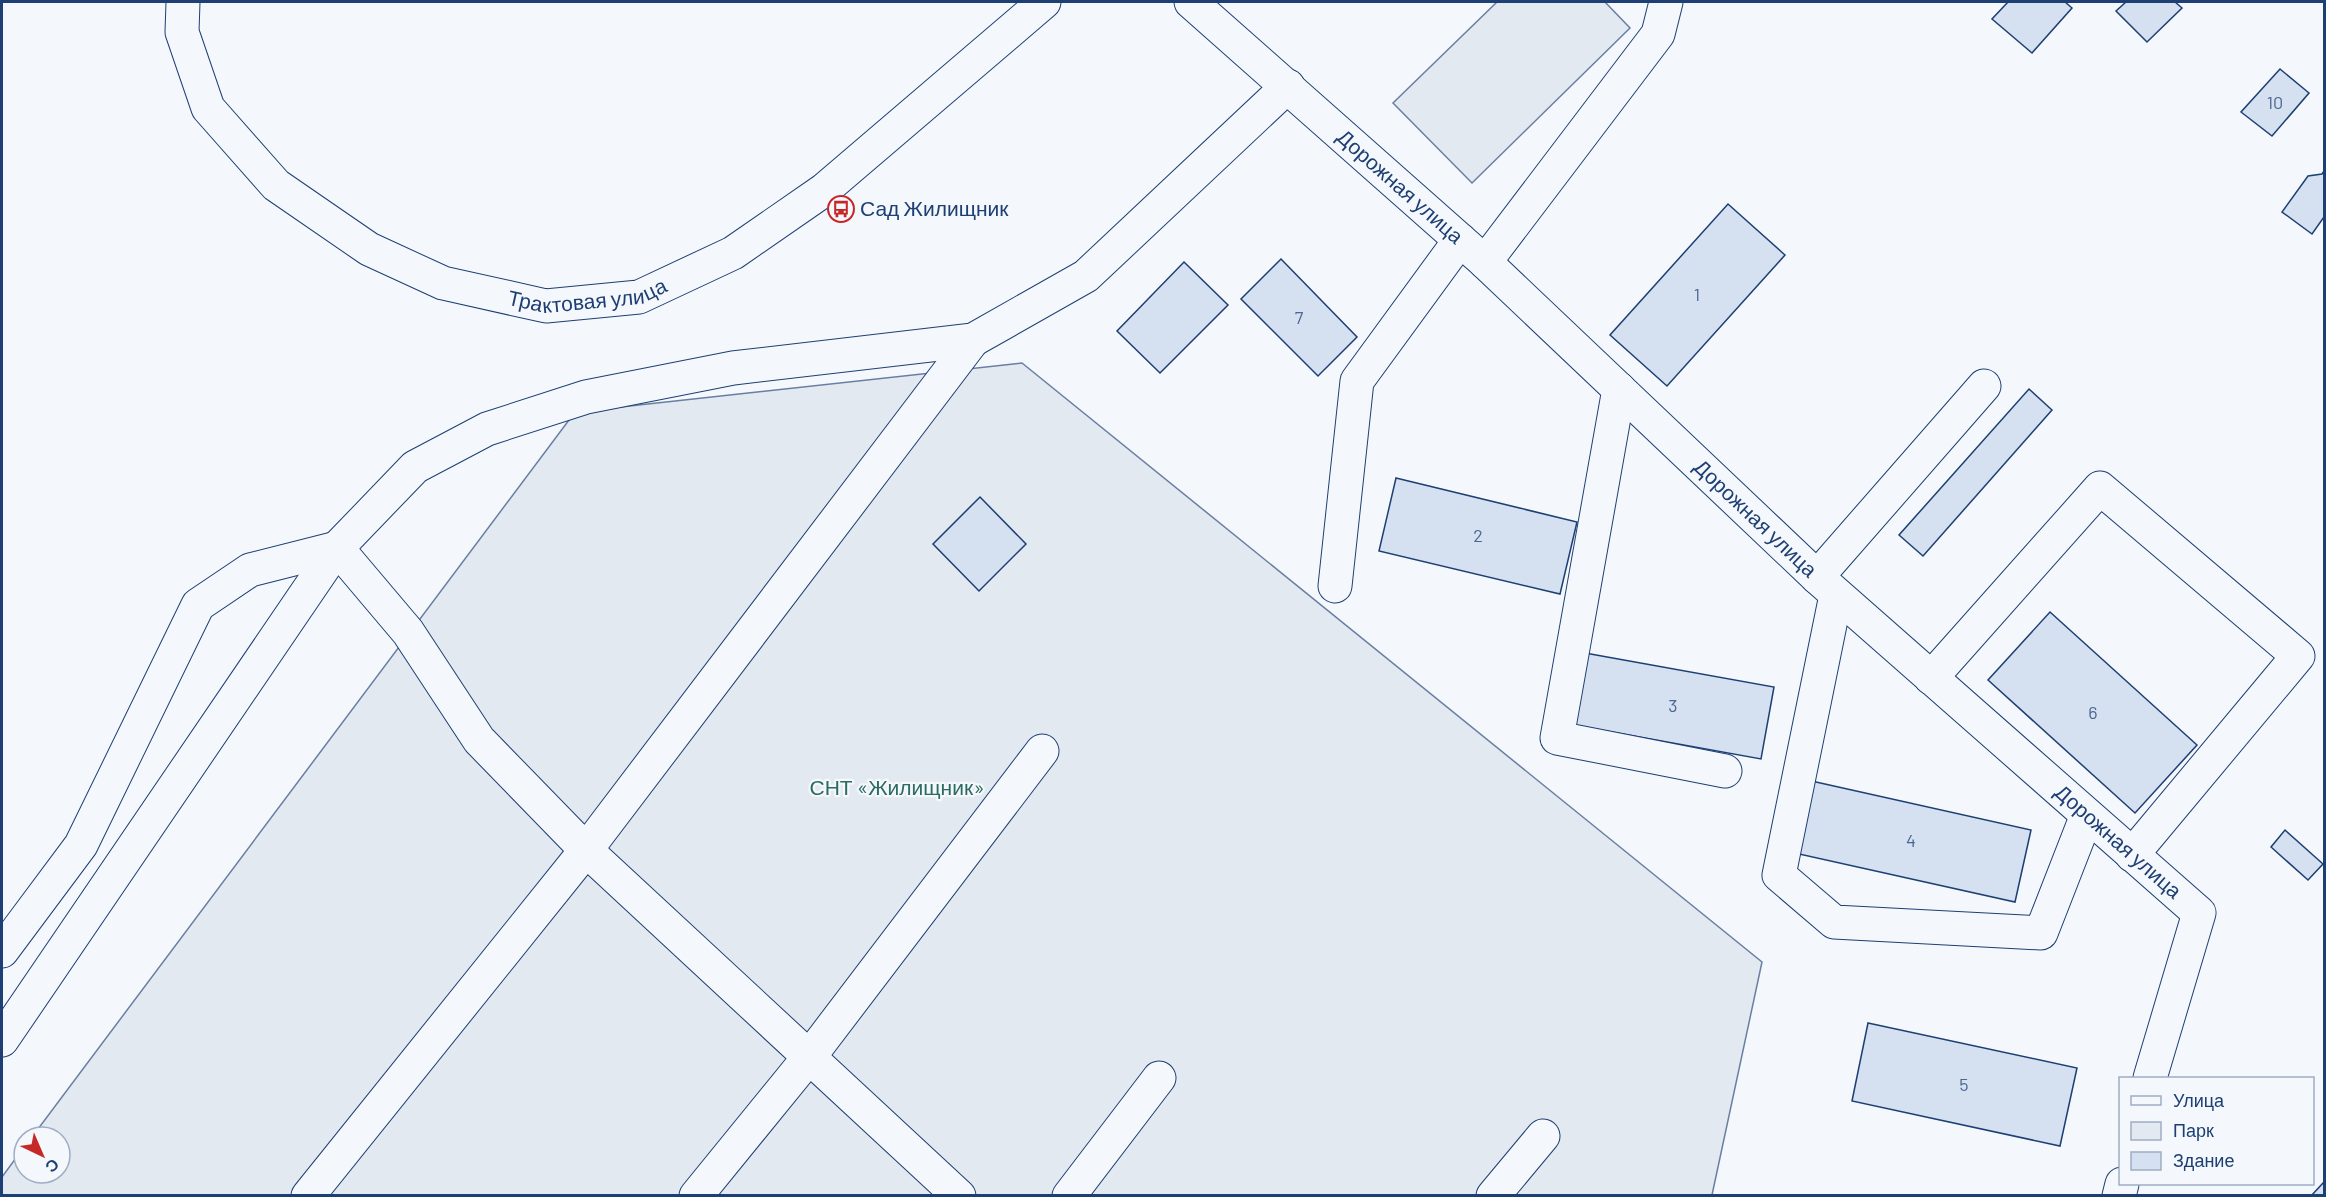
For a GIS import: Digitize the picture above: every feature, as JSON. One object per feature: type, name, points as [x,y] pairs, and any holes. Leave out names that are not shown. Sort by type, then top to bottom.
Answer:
[{"type":"street","name":"Трактовая улица","points":[[183,2],[182,32],[208,108],[276,185],[369,249],[443,283],[546,306],[639,297],[733,253],[824,190],[1044,2]]},
{"type":"street","name":"Дорожная улица","points":[[1191,2],[1485,262],[1827,586],[2199,913],[2150,1077]]},
{"type":"street","points":[[1485,262],[1658,34],[1666,2]]},
{"type":"street","points":[[2,1040],[337,548],[415,467],[487,429],[586,397],[733,368],[973,340],[1086,276],[1288,86]]},
{"type":"street","points":[[1335,586],[1357,381],[1460,240]]},
{"type":"street","points":[[309,1196],[586,850],[973,340]]},
{"type":"street","points":[[1984,386],[1827,586],[1779,875],[1834,922],[2041,933],[2087,815]]},
{"type":"street","points":[[1619,389],[1557,738],[1725,771]]},
{"type":"street","points":[[1931,678],[2100,489],[2298,656],[2132,855]]},
{"type":"street","points":[[337,548],[408,632],[479,740],[586,850],[959,1196]]},
{"type":"street","points":[[2,951],[81,845],[198,605],[250,570],[337,548]]},
{"type":"street","points":[[696,1196],[810,1056],[1042,751]]},
{"type":"street","points":[[1069,1196],[1159,1078]]},
{"type":"street","points":[[1493,1196],[1543,1136]]},
{"type":"green space","points":[[1497,2],[1605,2],[1630,28],[1472,183],[1393,103]]},
{"type":"green space","name":"СНТ «Жилищник»","points":[[1022,363],[1762,962],[1712,1195],[2,1196],[2,1177],[12,1163],[12,1185],[72,1185],[72,1125],[41,1125],[575,412]]},
{"type":"building","points":[[2008,2],[2065,2],[2072,8],[2032,53],[1992,19]]},
{"type":"building","points":[[2126,2],[2175,2],[2182,8],[2147,42],[2116,11]]},
{"type":"building","points":[[2280,69],[2309,93],[2272,136],[2241,112]]},
{"type":"building","points":[[2324,171],[2324,217],[2312,234],[2282,212],[2308,176],[2322,174]]},
{"type":"building","points":[[1728,204],[1785,255],[1667,386],[1610,335]]},
{"type":"building","points":[[1281,259],[1357,337],[1318,376],[1241,299]]},
{"type":"building","points":[[1184,262],[1228,305],[1160,373],[1117,331]]},
{"type":"building","points":[[2029,389],[2052,410],[1923,556],[1899,535]]},
{"type":"building","points":[[1396,478],[1577,522],[1560,594],[1379,551]]},
{"type":"building","points":[[980,497],[1026,544],[979,591],[933,544]]},
{"type":"building","points":[[2050,612],[2197,745],[2135,813],[1988,680]]},
{"type":"building","points":[[1585,653],[1774,687],[1761,759],[1573,725]]},
{"type":"building","points":[[1807,780],[2031,830],[2015,902],[1790,852]]},
{"type":"building","points":[[2285,830],[2323,864],[2308,880],[2271,847]]},
{"type":"building","points":[[1868,1023],[2077,1068],[2060,1146],[1852,1101]]},
{"type":"building","points":[[2324,1182],[2324,1196],[2311,1196]]},
{"type":"place","name":"Сад Жилищник","points":[[841,209]]}]
